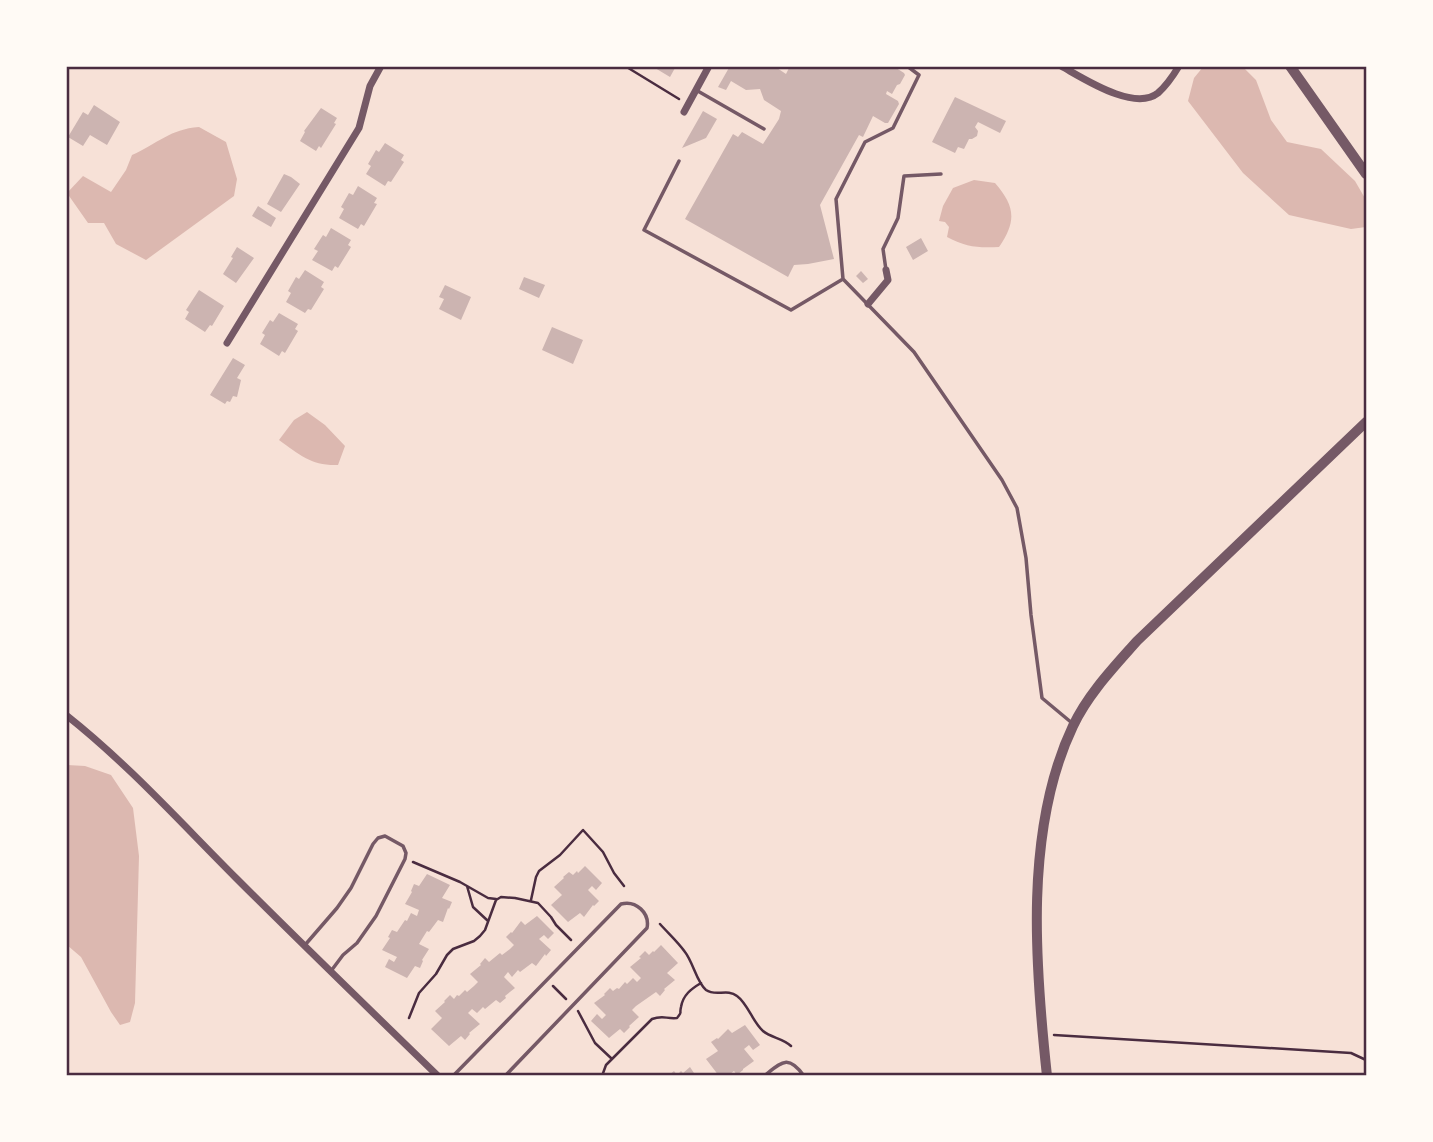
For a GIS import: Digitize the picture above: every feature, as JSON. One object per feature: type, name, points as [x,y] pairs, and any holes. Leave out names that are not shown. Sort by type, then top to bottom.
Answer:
[{"type":"street","points":[[227,343],[359,128],[370,86],[382,66]]},
{"type":"street","points":[[686,108],[709,66]]},
{"type":"street","points":[[1061,66],[1110,92],[1135,98],[1157,94],[1171,79],[1178,66]]},
{"type":"street","points":[[1290,66],[1367,174]]},
{"type":"street","points":[[868,303],[888,280],[886,270]]},
{"type":"street","points":[[1047,1076],[1038,957],[1039,866],[1055,772],[1074,724],[1091,697],[1138,641],[1367,422]]},
{"type":"street","points":[[66,715],[89,732],[144,783],[236,878],[438,1076]]},
{"type":"lane","points":[[907,66],[919,75],[893,128],[866,142],[836,199],[843,279],[914,352],[1002,480],[1017,508],[1026,558],[1042,698],[1074,724]]},
{"type":"lane","points":[[696,90],[764,129]]},
{"type":"lane","points":[[679,161],[644,230],[791,310],[843,279]]},
{"type":"lane","points":[[886,270],[883,249],[898,218],[904,176],[941,174]]},
{"type":"lane","points":[[305,945],[351,888],[378,838],[385,836],[403,846],[405,859],[376,916],[357,943],[331,971]]},
{"type":"lane","points":[[453,1076],[621,904],[629,902],[636,905],[647,916],[647,928],[505,1076]]},
{"type":"lane","points":[[764,1076],[781,1062],[788,1062],[796,1065],[804,1076]]},
{"type":"path","points":[[625,66],[686,108]]},
{"type":"path","points":[[531,900],[540,871],[560,855],[583,830],[603,852],[624,886]]},
{"type":"path","points":[[410,861],[496,900]]},
{"type":"path","points":[[467,886],[473,907],[488,921]]},
{"type":"path","points":[[409,1018],[419,993],[436,974],[447,955],[453,949],[480,936],[496,900],[501,897],[538,903],[571,940]]},
{"type":"path","points":[[660,924],[686,952],[708,992],[732,992],[738,996],[763,1031],[792,1046]]},
{"type":"path","points":[[602,1076],[606,1065],[652,1019],[662,1016],[677,1018],[683,998],[701,983]]},
{"type":"path","points":[[1043,1035],[1351,1053],[1367,1060]]},
{"type":"shaded area","points":[[1203,67],[1243,67],[1256,80],[1271,120],[1287,142],[1321,149],[1355,181],[1366,200],[1366,227],[1351,229],[1289,215],[1243,173],[1188,101],[1194,78]]},
{"type":"shaded area","points":[[199,127],[226,142],[237,179],[234,196],[146,260],[116,244],[104,223],[88,223],[67,193],[83,176],[111,192],[126,170],[132,155],[172,134]]},
{"type":"shaded area","points":[[974,180],[995,183],[1010,207],[1009,229],[999,247],[960,243],[947,237],[949,227],[945,222],[939,221],[943,206],[953,188]]},
{"type":"shaded area","points":[[307,412],[325,425],[345,446],[338,465],[313,461],[279,440],[294,420]]},
{"type":"shaded area","points":[[67,765],[85,766],[111,775],[133,808],[139,856],[135,1003],[130,1022],[120,1025],[81,957],[67,945]]},
{"type":"building","points":[[730,66],[774,66],[786,74],[790,66],[893,66],[904,73],[892,94],[887,91],[886,94],[899,104],[888,123],[873,116],[863,137],[859,135],[820,205],[834,259],[794,265],[788,277],[685,219],[733,134],[738,137],[742,132],[763,144],[779,119],[781,111],[764,100],[760,89],[746,90],[731,81],[726,90],[718,87]]},
{"type":"building","points":[[655,68],[675,68],[670,77]]},
{"type":"building","points":[[955,97],[1006,121],[1000,133],[978,122],[975,127],[977,136],[969,139],[964,149],[958,147],[955,153],[932,142]]},
{"type":"building","points":[[94,105],[120,122],[107,145],[90,135],[83,146],[68,137],[83,112],[88,115]]},
{"type":"building","points":[[321,108],[337,118],[321,148],[319,146],[316,151],[300,141]]},
{"type":"building","points":[[703,111],[717,119],[706,138],[682,148]]},
{"type":"building","points":[[385,143],[404,155],[401,160],[404,162],[391,182],[388,181],[385,186],[366,174],[376,150],[379,152]]},
{"type":"building","points":[[284,174],[300,184],[281,212],[267,204]]},
{"type":"building","points":[[358,186],[377,198],[374,203],[377,204],[364,226],[361,224],[358,229],[339,218],[344,209],[341,207],[349,193],[353,195]]},
{"type":"building","points":[[258,206],[276,218],[271,227],[252,216]]},
{"type":"building","points":[[331,228],[351,240],[348,245],[351,247],[338,268],[335,266],[332,271],[312,260],[318,251],[314,249]]},
{"type":"building","points":[[921,238],[928,251],[913,260],[906,247]]},
{"type":"building","points":[[237,247],[254,258],[236,283],[223,274]]},
{"type":"building","points":[[305,270],[324,282],[321,287],[324,289],[311,310],[308,309],[305,313],[286,302],[291,293],[288,291],[296,277],[299,279]]},
{"type":"building","points":[[861,271],[868,279],[863,283],[856,276]]},
{"type":"building","points":[[524,277],[545,285],[539,298],[519,289]]},
{"type":"building","points":[[445,285],[471,297],[461,320],[439,309],[444,299],[439,297]]},
{"type":"building","points":[[199,290],[224,306],[212,326],[205,332],[185,319],[189,312],[186,310]]},
{"type":"building","points":[[279,313],[298,324],[295,329],[298,331],[285,353],[282,351],[279,356],[260,344],[265,335],[262,333],[270,320],[273,322]]},
{"type":"building","points":[[552,327],[583,340],[573,364],[542,350]]},
{"type":"building","points":[[233,358],[245,365],[237,378],[241,380],[237,397],[233,396],[230,402],[225,404],[210,395]]},
{"type":"building","points":[[585,866],[602,883],[596,890],[592,886],[588,890],[599,901],[584,917],[580,913],[568,922],[551,905],[562,895],[554,887],[569,872],[573,875]]},
{"type":"building","points":[[427,874],[450,885],[442,898],[452,902],[443,922],[438,920],[419,944],[429,949],[420,968],[415,966],[407,978],[385,967],[389,959],[394,962],[397,957],[382,950],[392,930],[397,932],[411,913],[417,916],[419,910],[405,904],[414,884],[419,886]]},
{"type":"building","points":[[537,916],[554,933],[548,939],[544,935],[539,939],[551,950],[536,966],[532,963],[520,972],[518,970],[512,977],[508,972],[504,977],[515,988],[500,1003],[496,1000],[477,1013],[472,1009],[468,1013],[480,1024],[465,1040],[461,1036],[449,1046],[431,1029],[442,1018],[435,1011],[450,995],[454,999],[474,986],[478,982],[470,974],[485,958],[489,962],[510,949],[514,945],[506,937],[521,921],[525,925]]},
{"type":"building","points":[[661,945],[678,963],[667,973],[675,980],[660,996],[656,992],[636,1006],[632,1010],[639,1017],[624,1033],[620,1029],[609,1038],[591,1021],[597,1014],[602,1019],[606,1015],[594,1003],[610,988],[613,991],[619,989],[633,978],[637,982],[641,978],[630,967],[645,951],[649,955]]},
{"type":"building","points":[[745,1025],[760,1045],[753,1050],[749,1045],[744,1049],[754,1061],[737,1075],[734,1071],[719,1076],[706,1059],[718,1051],[711,1042],[728,1029],[732,1033]]},
{"type":"building","points":[[690,1067],[696,1076],[668,1076],[674,1071],[677,1075],[681,1071],[683,1073]]}]
